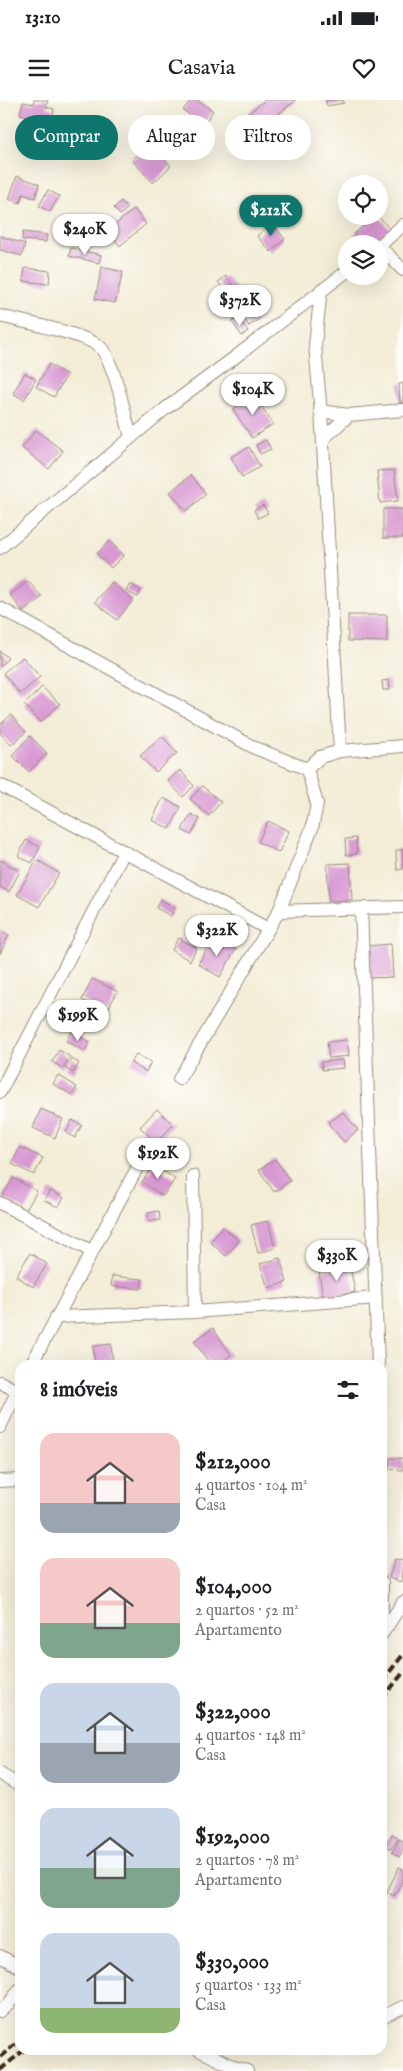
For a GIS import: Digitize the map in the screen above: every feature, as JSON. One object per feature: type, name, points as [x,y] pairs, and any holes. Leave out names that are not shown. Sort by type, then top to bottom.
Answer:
[{"type":"street","points":[[388,238],[403,225]]},
{"type":"street","points":[[388,255],[403,270]]},
{"type":"street","points":[[0,548],[131,437],[338,278]]},
{"type":"street","points":[[321,290],[315,345],[323,439],[340,751]]},
{"type":"street","points":[[0,316],[65,332],[94,342],[102,348],[109,363],[131,437]]},
{"type":"street","points":[[320,411],[349,415],[403,410]]},
{"type":"street","points":[[323,439],[349,415]]},
{"type":"street","points":[[0,608],[255,748],[307,769]]},
{"type":"street","points":[[307,769],[320,757],[340,751],[403,746]]},
{"type":"street","points":[[179,1079],[279,911],[312,828],[317,804],[307,769]]},
{"type":"street","points":[[0,785],[268,929]]},
{"type":"street","points":[[0,1092],[124,852]]},
{"type":"street","points":[[279,911],[403,907]]},
{"type":"street","points":[[361,908],[378,1360]]},
{"type":"street","points":[[34,1360],[149,1146]]},
{"type":"street","points":[[193,1176],[195,1312]]},
{"type":"street","points":[[0,1203],[91,1251]]},
{"type":"street","points":[[56,1317],[195,1312],[376,1298]]},
{"type":"street","points":[[0,1382],[15,1388]]},
{"type":"street","points":[[0,1427],[15,1397]]},
{"type":"street","points":[[0,1481],[15,1480]]},
{"type":"street","points":[[387,1626],[403,1602]]},
{"type":"street","points":[[0,1774],[15,1783]]},
{"type":"street","points":[[0,1956],[15,1964]]},
{"type":"street","points":[[0,2011],[15,1994]]},
{"type":"street","points":[[387,2015],[403,2008]]},
{"type":"street","points":[[209,2055],[247,2071]]},
{"type":"building","points":[[34,100],[48,100],[46,107],[54,109],[53,115],[20,114],[23,102],[33,104]]},
{"type":"building","points":[[191,100],[197,100],[213,111],[210,115],[190,115],[183,110]]},
{"type":"building","points":[[265,100],[296,100],[277,115],[246,115]]},
{"type":"building","points":[[326,100],[343,100],[344,103],[327,106]]},
{"type":"building","points":[[132,160],[166,160],[171,166],[153,183]]},
{"type":"building","points":[[17,176],[39,184],[35,198],[23,194],[20,203],[9,199]]},
{"type":"building","points":[[48,190],[59,196],[50,212],[39,206]]},
{"type":"building","points":[[121,201],[128,208],[120,215],[114,208]]},
{"type":"building","points":[[134,209],[146,224],[120,246],[108,231]]},
{"type":"building","points":[[272,223],[285,239],[271,252],[257,236]]},
{"type":"building","points":[[364,225],[386,225],[391,230],[385,235],[354,234]]},
{"type":"building","points":[[23,232],[47,235],[46,242],[22,240]]},
{"type":"building","points":[[0,236],[25,244],[22,256],[0,250]]},
{"type":"building","points":[[71,248],[101,255],[99,263],[69,256]]},
{"type":"building","points":[[102,267],[123,272],[115,303],[95,299]]},
{"type":"building","points":[[25,268],[50,271],[49,284],[23,281]]},
{"type":"building","points":[[226,276],[239,292],[231,298],[218,282]]},
{"type":"building","points":[[251,308],[259,319],[249,326],[241,315]]},
{"type":"building","points":[[238,318],[248,331],[242,336],[232,322]]},
{"type":"building","points":[[49,364],[67,375],[54,397],[36,387]]},
{"type":"building","points":[[25,373],[36,379],[24,400],[13,393]]},
{"type":"building","points":[[403,383],[403,402],[400,403],[399,384]]},
{"type":"building","points":[[254,395],[273,424],[252,438],[233,409]]},
{"type":"building","points":[[36,430],[63,451],[49,469],[22,448]]},
{"type":"building","points":[[266,440],[271,449],[260,454],[256,445]]},
{"type":"building","points":[[249,447],[260,467],[242,477],[231,457]]},
{"type":"building","points":[[394,470],[398,501],[380,503],[377,471]]},
{"type":"building","points":[[191,475],[206,494],[186,511],[170,492]]},
{"type":"building","points":[[263,505],[268,513],[258,518],[254,510]]},
{"type":"building","points":[[383,509],[403,509],[403,538],[383,538]]},
{"type":"building","points":[[109,541],[124,555],[111,568],[97,554]]},
{"type":"building","points":[[28,581],[42,597],[23,612],[10,595]]},
{"type":"building","points":[[112,582],[133,600],[117,620],[95,602]]},
{"type":"building","points":[[130,584],[141,590],[138,597],[126,591]]},
{"type":"building","points":[[348,615],[387,615],[387,642],[348,641]]},
{"type":"building","points":[[0,651],[8,658],[0,667]]},
{"type":"building","points":[[23,657],[40,677],[20,694],[3,673]]},
{"type":"building","points":[[389,680],[390,690],[383,690],[382,681]]},
{"type":"building","points":[[42,687],[60,704],[41,722],[24,705]]},
{"type":"building","points":[[11,715],[26,732],[11,745],[0,733],[0,725]]},
{"type":"building","points":[[30,736],[47,753],[29,772],[12,755]]},
{"type":"building","points":[[162,736],[177,753],[156,772],[140,756]]},
{"type":"building","points":[[180,770],[194,786],[183,797],[168,781]]},
{"type":"building","points":[[202,786],[221,802],[209,816],[190,799]]},
{"type":"building","points":[[163,798],[181,807],[170,829],[152,820]]},
{"type":"building","points":[[191,814],[200,819],[191,835],[182,830]]},
{"type":"building","points":[[268,821],[289,831],[279,852],[258,842]]},
{"type":"building","points":[[356,838],[357,854],[346,855],[345,839]]},
{"type":"building","points":[[26,840],[40,847],[32,863],[18,856]]},
{"type":"building","points":[[396,850],[403,850],[403,869],[397,870]]},
{"type":"building","points":[[0,860],[20,871],[9,892],[0,887]]},
{"type":"building","points":[[37,860],[59,873],[39,907],[17,895]]},
{"type":"building","points":[[350,863],[352,900],[329,901],[327,864]]},
{"type":"building","points":[[160,899],[175,908],[171,916],[156,908]]},
{"type":"building","points":[[0,930],[9,935],[0,954]]},
{"type":"building","points":[[215,936],[236,949],[220,977],[198,964]]},
{"type":"building","points":[[178,938],[197,948],[190,961],[172,950]]},
{"type":"building","points":[[391,944],[393,977],[369,978],[366,946]]},
{"type":"building","points":[[92,979],[117,991],[107,1012],[82,1000]]},
{"type":"building","points":[[71,1032],[90,1042],[85,1051],[66,1041]]},
{"type":"building","points":[[347,1040],[349,1056],[329,1058],[327,1042]]},
{"type":"building","points":[[59,1050],[70,1057],[63,1068],[52,1062]]},
{"type":"building","points":[[136,1054],[151,1062],[146,1072],[131,1063]]},
{"type":"building","points":[[72,1059],[79,1063],[73,1073],[66,1069]]},
{"type":"building","points":[[343,1060],[344,1068],[322,1070],[321,1062]]},
{"type":"building","points":[[58,1075],[77,1087],[72,1095],[53,1084]]},
{"type":"building","points":[[41,1109],[63,1119],[55,1138],[33,1128]]},
{"type":"building","points":[[157,1109],[173,1125],[156,1143],[140,1127]]},
{"type":"building","points":[[343,1112],[358,1130],[344,1142],[328,1123]]},
{"type":"building","points":[[72,1120],[82,1125],[75,1138],[66,1133]]},
{"type":"building","points":[[20,1147],[43,1158],[34,1175],[12,1164]]},
{"type":"building","points":[[275,1159],[290,1181],[274,1192],[259,1170]]},
{"type":"building","points":[[154,1165],[175,1179],[163,1196],[142,1182]]},
{"type":"building","points":[[13,1178],[37,1191],[26,1210],[2,1197]]},
{"type":"building","points":[[50,1190],[64,1198],[58,1207],[44,1200]]},
{"type":"building","points":[[159,1211],[160,1220],[149,1222],[148,1213]]},
{"type":"building","points":[[268,1221],[275,1248],[258,1253],[251,1225]]},
{"type":"building","points":[[223,1227],[239,1241],[226,1256],[210,1242]]},
{"type":"building","points":[[30,1253],[47,1264],[33,1287],[16,1276]]},
{"type":"building","points":[[280,1258],[287,1282],[268,1288],[260,1264]]},
{"type":"building","points":[[350,1266],[355,1292],[323,1298],[319,1272]]},
{"type":"building","points":[[112,1276],[142,1279],[141,1289],[111,1286]]},
{"type":"building","points":[[213,1328],[231,1355],[224,1360],[207,1360],[194,1341]]},
{"type":"building","points":[[111,1344],[113,1360],[94,1360],[93,1346]]},
{"type":"building","points":[[390,1458],[403,1458],[403,1470],[389,1469]]},
{"type":"building","points":[[395,1559],[403,1561],[401,1582],[389,1578]]},
{"type":"building","points":[[392,1834],[398,1838],[391,1849],[387,1847],[387,1843]]},
{"type":"building","points":[[399,1839],[403,1841],[403,1850],[399,1857],[392,1852]]},
{"type":"building","points":[[399,1867],[403,1869],[403,1879],[394,1896],[387,1892]]},
{"type":"railway","points":[[387,1675],[403,1655]]},
{"type":"railway","points":[[387,1693],[403,1673]]},
{"type":"railway","points":[[0,2057],[15,2044]]},
{"type":"railway","points":[[0,2070],[18,2055]]}]
